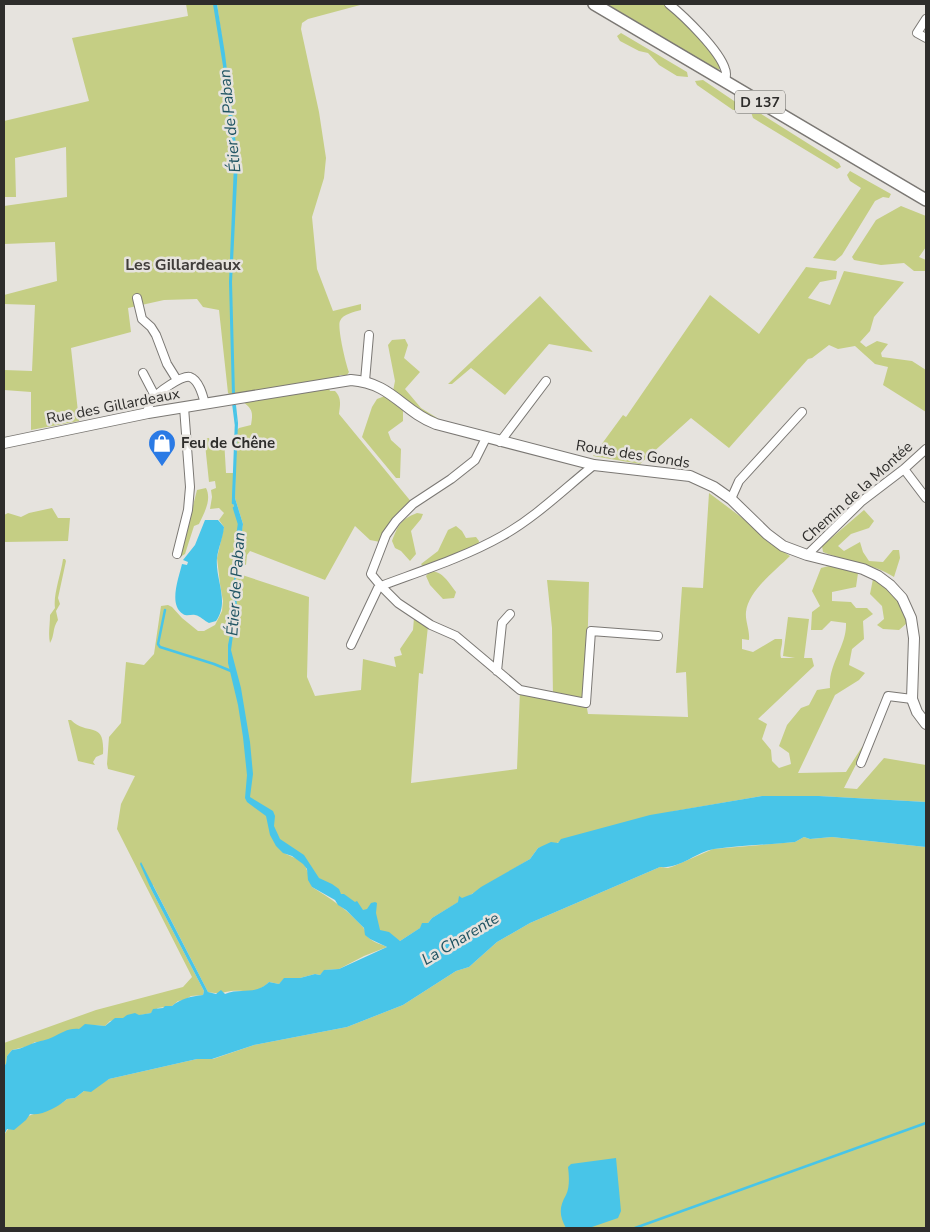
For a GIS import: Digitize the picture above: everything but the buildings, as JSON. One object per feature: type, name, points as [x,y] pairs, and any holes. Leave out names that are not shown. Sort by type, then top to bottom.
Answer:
[{"type":"main road","name":"D 137","points":[[594,4],[926,200]]},
{"type":"street","points":[[669,4],[699,32],[721,60],[726,71],[725,81]]},
{"type":"street","points":[[926,19],[917,33],[926,38]]},
{"type":"street","points":[[137,298],[142,320],[152,327],[167,364],[178,380]]},
{"type":"street","points":[[366,381],[369,335]]},
{"type":"street","points":[[143,373],[155,396]]},
{"type":"street","points":[[148,413],[148,409],[155,396],[178,380],[186,377],[192,378],[200,388],[205,404]]},
{"type":"street","name":"Route des Gonds","points":[[233,400],[351,380],[366,381],[383,388],[427,421],[500,442],[594,465],[690,476],[714,487],[731,499],[783,546],[807,555],[863,569],[890,585],[902,598],[911,618],[914,638],[912,699],[917,712],[926,724]]},
{"type":"street","points":[[500,442],[546,381]]},
{"type":"street","name":"Rue des Gillardeaux","points":[[4,443],[148,413],[233,400]]},
{"type":"street","points":[[177,554],[188,510],[190,487],[184,407]]},
{"type":"street","points":[[731,499],[739,481],[802,412]]},
{"type":"street","points":[[486,438],[475,460],[451,479],[413,504],[396,521],[386,536],[370,574],[398,603],[431,625],[456,636],[520,690],[586,703],[591,631],[658,636]]},
{"type":"street","name":"Chemin de la Montée","points":[[807,555],[862,501],[926,449]]},
{"type":"street","points":[[351,645],[378,588],[470,552],[503,536],[538,512],[594,465]]},
{"type":"street","points":[[904,468],[926,498]]},
{"type":"street","points":[[497,671],[502,623],[510,614]]},
{"type":"street","points":[[861,762],[888,696],[912,699]]},
{"type":"green space","points":[[186,4],[214,4],[229,88],[217,4],[364,4],[308,19],[302,23],[301,29],[319,112],[326,158],[324,178],[312,217],[317,269],[333,311],[361,304],[361,310],[346,315],[341,319],[339,325],[349,372],[347,375],[340,375],[337,378],[233,396],[228,393],[219,310],[203,307],[197,299],[164,300],[128,308],[131,332],[71,348],[79,421],[31,430],[31,392],[4,390],[4,370],[32,371],[35,305],[4,304],[4,295],[57,281],[55,242],[4,244],[4,206],[67,197],[66,147],[15,158],[16,197],[4,197],[4,121],[89,101],[72,38],[188,16]]},
{"type":"green space","points":[[607,4],[666,4],[698,33],[721,66],[720,69],[717,70]]},
{"type":"green space","points":[[621,33],[687,72],[688,77],[677,76],[659,65],[648,53],[639,51],[620,41],[617,36]]},
{"type":"green space","points":[[703,80],[740,105],[740,110],[733,110],[697,85],[695,81]]},
{"type":"green space","points":[[751,112],[758,112],[839,163],[841,167],[837,169],[753,118]]},
{"type":"green space","points":[[850,171],[891,194],[889,198],[883,197],[875,201],[842,255],[835,261],[813,258],[861,188],[850,181],[847,175]]},
{"type":"green space","points":[[901,206],[926,216],[926,247],[919,257],[926,260],[926,271],[914,271],[904,263],[881,265],[854,260],[852,257],[876,220]]},
{"type":"green space","points":[[806,267],[837,271],[836,279],[820,282],[808,298],[830,305],[844,271],[904,282],[874,317],[870,331],[860,342],[866,347],[877,341],[888,344],[881,353],[882,357],[912,361],[926,370],[926,412],[883,385],[888,367],[875,364],[855,346],[838,349],[829,345],[808,359],[729,448],[691,418],[640,464],[593,456],[623,415],[626,417],[710,295],[759,334]]},
{"type":"green space","points":[[540,296],[593,352],[549,344],[505,395],[471,368],[452,384],[448,384]]},
{"type":"green space","points":[[405,339],[408,345],[404,358],[420,372],[405,389],[421,408],[442,421],[441,426],[393,391],[395,381],[388,345],[392,340]]},
{"type":"green space","points":[[329,389],[330,391],[335,391],[339,396],[339,414],[413,504],[380,542],[370,540],[355,526],[325,580],[250,551],[247,555],[246,565],[239,562],[239,547],[243,524],[235,498],[236,431],[239,428],[251,425],[252,417],[249,407],[243,402]]},
{"type":"green space","points":[[385,396],[403,411],[403,421],[388,432],[391,440],[401,449],[400,478],[396,478],[362,437],[372,407],[377,399]]},
{"type":"green space","points":[[209,438],[210,442],[224,439],[226,473],[234,473],[232,500],[239,524],[236,573],[309,597],[307,677],[315,696],[361,690],[363,659],[396,667],[394,657],[402,655],[400,649],[413,630],[414,618],[428,626],[423,674],[419,673],[411,783],[517,769],[520,690],[553,697],[552,628],[547,580],[589,582],[586,703],[588,714],[688,717],[686,672],[676,673],[682,587],[703,588],[709,493],[749,523],[768,542],[790,556],[764,581],[752,596],[746,612],[749,640],[742,639],[742,649],[753,652],[775,639],[782,639],[781,658],[795,658],[783,656],[788,617],[809,619],[804,658],[812,658],[814,666],[758,719],[767,724],[762,739],[771,750],[772,761],[779,768],[791,764],[789,753],[779,746],[787,725],[801,708],[809,705],[817,690],[830,688],[832,671],[844,639],[846,623],[831,621],[822,630],[811,630],[812,612],[820,606],[812,591],[821,568],[829,566],[858,573],[856,587],[832,592],[832,601],[851,602],[856,608],[867,608],[873,614],[863,621],[864,639],[852,649],[849,665],[865,673],[859,680],[835,695],[798,773],[846,772],[862,747],[866,745],[844,788],[857,789],[884,758],[926,765],[926,802],[819,796],[762,796],[675,811],[538,848],[530,859],[432,918],[428,923],[400,941],[376,930],[362,911],[313,874],[302,857],[279,847],[283,852],[303,863],[308,871],[312,887],[351,915],[370,939],[387,947],[339,969],[325,970],[320,975],[285,978],[279,984],[269,982],[254,991],[208,992],[153,885],[150,887],[204,991],[203,995],[191,996],[185,1000],[178,1001],[172,1006],[158,1008],[151,1013],[110,1021],[105,1026],[93,1025],[12,1050],[7,1056],[6,1064],[4,1065],[4,1043],[96,1010],[183,987],[192,977],[117,829],[121,804],[135,776],[108,769],[107,764],[109,737],[121,723],[126,662],[144,665],[154,654],[161,606],[168,605],[172,607],[198,631],[204,631],[215,625],[222,611],[223,601],[217,558],[224,527],[219,520],[224,513],[219,508],[210,509],[211,490],[216,488],[215,481],[209,482],[205,444],[192,445],[192,440]]},
{"type":"green space","points":[[206,488],[208,502],[205,511],[199,524],[194,526],[185,554],[180,557],[197,490]]},
{"type":"green space","points":[[52,508],[58,518],[70,518],[68,541],[4,542],[4,515],[8,513],[21,517],[29,513]]},
{"type":"green space","points":[[864,510],[874,521],[869,528],[851,534],[838,546],[844,551],[860,542],[863,552],[869,561],[883,562],[893,550],[899,550],[900,558],[894,577],[886,572],[823,552],[822,546]]},
{"type":"green space","points":[[417,513],[423,514],[411,531],[416,554],[410,561],[401,551],[395,548],[392,541],[401,523]]},
{"type":"green space","points":[[456,526],[466,538],[476,537],[479,541],[478,546],[423,567],[421,564],[438,551],[448,530]]},
{"type":"green space","points":[[63,559],[66,561],[58,598],[60,604],[56,611],[58,620],[50,643],[50,615],[55,608],[56,591]]},
{"type":"green space","points":[[430,571],[439,573],[445,578],[456,592],[454,598],[443,599],[430,585],[426,576]]},
{"type":"green space","points":[[873,579],[891,592],[903,608],[907,623],[899,630],[883,629],[877,625],[884,619],[882,606],[870,594]]},
{"type":"green space","points":[[68,720],[83,728],[94,730],[101,736],[103,754],[96,757],[93,762],[95,765],[78,761]]},
{"type":"green space","points":[[804,837],[810,839],[832,837],[926,847],[926,1228],[4,1228],[4,1135],[10,1127],[26,1117],[52,1108],[67,1099],[75,1098],[84,1091],[109,1079],[197,1059],[213,1059],[254,1045],[347,1027],[403,1005],[456,971],[469,967],[497,942],[530,923],[660,867],[668,868],[674,866],[713,849],[795,842]]},
{"type":"water","points":[[213,4],[217,4],[225,54],[238,161],[232,282],[235,395],[232,395],[229,282],[234,164],[223,66]]},
{"type":"water","name":"La Charente","points":[[234,405],[236,405],[238,423],[235,498],[243,524],[235,584],[237,606],[231,650],[241,688],[250,742],[253,774],[250,797],[273,811],[275,816],[274,826],[280,839],[304,855],[319,878],[339,889],[341,894],[355,902],[357,901],[363,910],[367,909],[371,903],[377,903],[376,913],[380,930],[389,932],[400,941],[420,928],[422,923],[428,923],[432,918],[458,902],[459,896],[462,898],[472,894],[530,859],[538,848],[551,842],[558,843],[561,839],[650,815],[762,796],[819,796],[926,802],[926,847],[832,837],[810,839],[804,837],[795,842],[707,851],[681,863],[660,867],[530,923],[497,942],[469,967],[456,971],[403,1005],[347,1027],[254,1045],[212,1059],[197,1059],[109,1079],[91,1092],[84,1091],[75,1098],[67,1099],[40,1114],[30,1114],[14,1130],[7,1129],[4,1135],[4,1065],[6,1064],[7,1056],[12,1050],[48,1039],[68,1030],[79,1029],[85,1024],[105,1026],[115,1018],[123,1018],[135,1013],[139,1015],[151,1013],[153,1009],[172,1006],[186,998],[203,995],[204,991],[151,889],[140,864],[141,862],[208,992],[216,994],[221,990],[225,994],[253,990],[269,982],[279,984],[284,978],[320,975],[324,970],[339,969],[387,947],[365,935],[364,928],[346,910],[338,905],[335,900],[312,887],[308,880],[307,869],[303,864],[292,856],[283,853],[276,846],[270,835],[266,816],[247,802],[245,798],[247,775],[243,737],[228,663],[228,645],[233,620],[234,579],[239,524],[232,500],[237,424]]},
{"type":"water","points":[[205,520],[218,520],[224,527],[217,558],[222,606],[216,621],[209,623],[197,616],[183,614],[176,604],[175,598],[182,564],[187,565],[188,562],[183,560],[195,545]]},
{"type":"water","points":[[616,1158],[621,1211],[618,1218],[592,1227],[566,1228],[561,1211],[568,1188],[568,1167],[571,1164]]},
{"type":"waterway","name":"Étier de Paban","points":[[233,401],[236,425],[233,503]]},
{"type":"waterway","name":"Étier de Paban","points":[[234,508],[239,524],[238,532]]},
{"type":"waterway","name":"Étier de Paban","points":[[237,549],[238,537]]},
{"type":"waterway","points":[[165,610],[158,644],[160,647],[231,671]]},
{"type":"waterway","points":[[635,1228],[926,1123]]},
{"type":"place","name":"Feu de Chêne","points":[[162,467]]},
{"type":"district","name":"Les Gillardeaux","points":[[183,264]]}]
